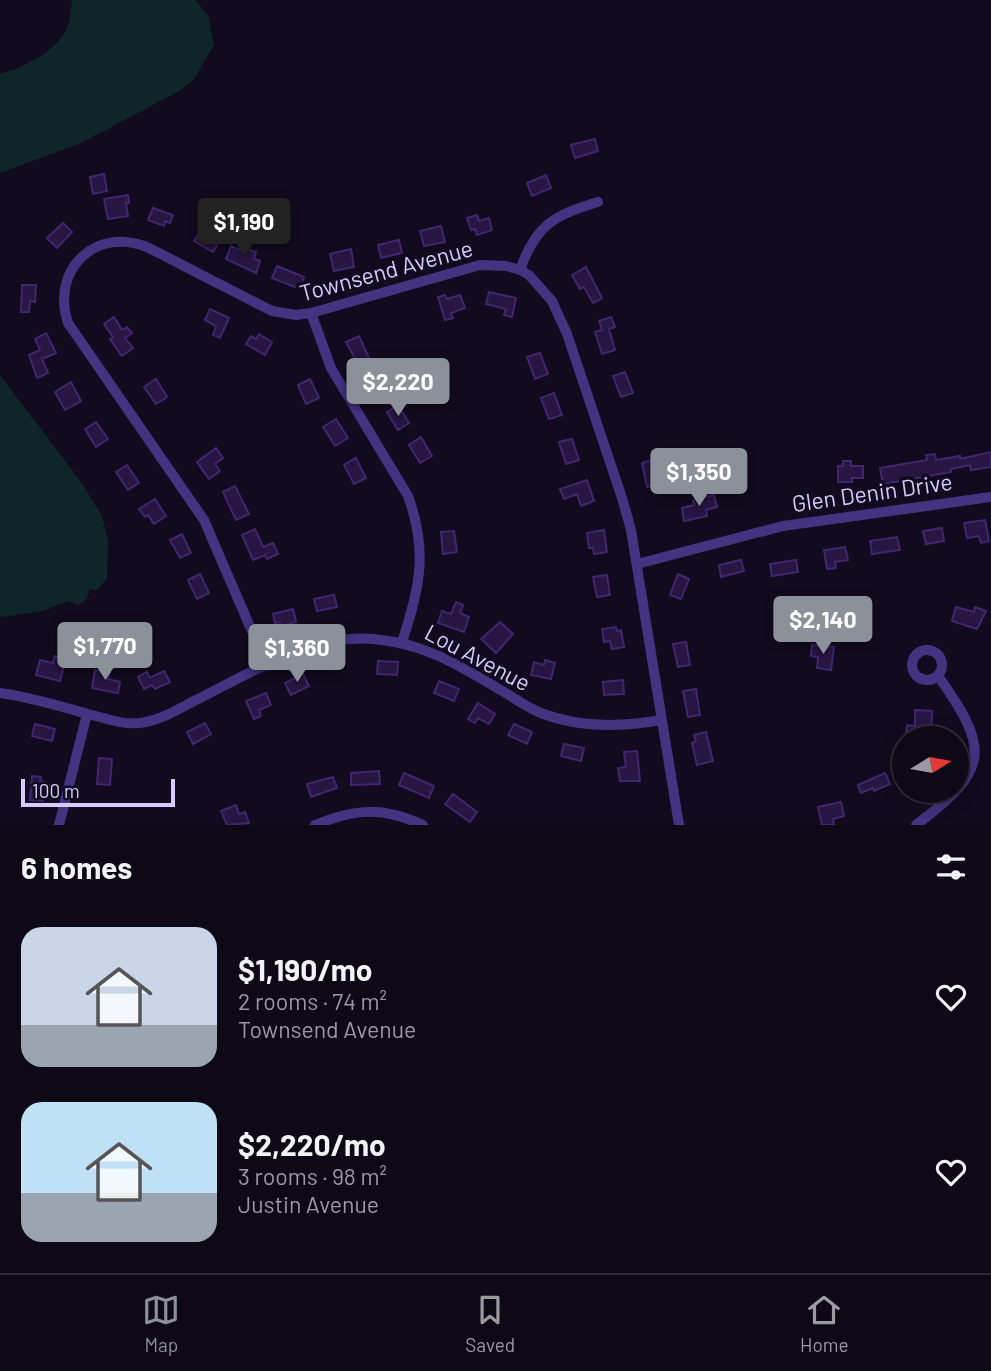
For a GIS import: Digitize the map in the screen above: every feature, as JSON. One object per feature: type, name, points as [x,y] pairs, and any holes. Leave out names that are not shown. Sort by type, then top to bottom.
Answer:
[{"type":"street","points":[[598,202],[565,212],[545,226],[534,237],[520,270],[537,282],[558,312],[622,498],[638,564],[679,825]]},
{"type":"street","name":"Townsend Avenue","points":[[267,666],[204,520],[73,331],[65,314],[64,295],[68,276],[79,260],[94,248],[122,241],[149,248],[272,311],[296,315],[480,265],[495,264],[520,270]]},
{"type":"street","points":[[311,313],[331,368],[408,496],[416,518],[420,542],[420,578],[402,642]]},
{"type":"street","name":"Glen Denin Drive","points":[[638,564],[783,526],[991,496]]},
{"type":"street","name":"Lou Avenue","points":[[0,693],[120,722],[152,721],[310,648],[335,641],[370,638],[428,649],[532,709],[554,717],[601,726],[625,726],[662,720]]},
{"type":"street","points":[[916,825],[965,785],[978,764],[980,752],[971,719],[938,676]]},
{"type":"street","points":[[59,825],[87,713]]},
{"type":"street","points":[[316,825],[351,813],[375,811],[399,815],[423,825]]},
{"type":"green space","points":[[72,0],[195,0],[208,15],[214,45],[194,79],[181,90],[81,143],[0,173],[0,74],[31,62],[59,41],[69,22]]},
{"type":"green space","points":[[0,375],[81,482],[102,516],[108,541],[107,578],[97,590],[89,589],[86,599],[77,605],[69,601],[42,611],[0,617]]},
{"type":"building","points":[[595,139],[598,151],[575,158],[571,145]]},
{"type":"building","points":[[104,174],[107,191],[93,194],[90,177]]},
{"type":"building","points":[[546,175],[551,188],[532,196],[527,183]]},
{"type":"building","points":[[128,195],[128,216],[108,219],[104,199]]},
{"type":"building","points":[[153,208],[173,215],[170,223],[165,221],[164,226],[148,220]]},
{"type":"building","points":[[477,215],[479,221],[489,218],[492,230],[477,235],[475,229],[471,230],[467,218]]},
{"type":"building","points":[[63,223],[72,232],[57,248],[47,238]]},
{"type":"building","points":[[441,226],[445,242],[424,246],[420,231]]},
{"type":"building","points":[[201,229],[213,236],[216,231],[223,235],[213,252],[194,241]]},
{"type":"building","points":[[399,240],[402,253],[381,258],[378,245]]},
{"type":"building","points":[[231,246],[240,250],[241,246],[256,252],[254,259],[260,261],[256,273],[226,259]]},
{"type":"building","points":[[351,249],[354,267],[334,271],[330,254]]},
{"type":"building","points":[[277,266],[304,277],[300,289],[272,278]]},
{"type":"building","points":[[586,267],[602,298],[593,303],[584,287],[580,289],[572,275]]},
{"type":"building","points":[[22,285],[36,285],[35,302],[30,301],[29,312],[21,312]]},
{"type":"building","points":[[489,292],[516,298],[512,317],[504,315],[506,309],[486,304]]},
{"type":"building","points":[[445,295],[447,299],[460,295],[465,308],[451,313],[453,318],[445,320],[438,297]]},
{"type":"building","points":[[210,309],[229,318],[220,338],[213,335],[216,326],[205,320]]},
{"type":"building","points":[[114,317],[122,330],[127,327],[132,333],[125,338],[133,348],[122,356],[110,339],[113,337],[104,324]]},
{"type":"building","points":[[611,317],[615,327],[609,329],[615,350],[602,354],[595,332],[602,330],[599,321]]},
{"type":"building","points":[[46,333],[56,353],[42,359],[48,373],[37,378],[29,355],[40,350],[35,339]]},
{"type":"building","points":[[259,334],[272,342],[265,355],[246,344],[251,336],[256,339]]},
{"type":"building","points":[[359,336],[373,367],[362,372],[346,342]]},
{"type":"building","points":[[540,353],[548,374],[535,379],[527,357]]},
{"type":"building","points":[[625,372],[633,393],[621,397],[613,376]]},
{"type":"building","points":[[156,379],[167,397],[156,404],[144,387]]},
{"type":"building","points":[[310,379],[319,398],[306,404],[298,385]]},
{"type":"building","points":[[71,382],[81,401],[65,410],[55,392]]},
{"type":"building","points":[[554,393],[562,415],[549,419],[541,398]]},
{"type":"building","points":[[398,405],[409,423],[398,430],[387,412]]},
{"type":"building","points":[[336,419],[348,438],[335,446],[323,427]]},
{"type":"building","points":[[96,422],[108,439],[96,447],[85,429]]},
{"type":"building","points":[[421,437],[432,456],[420,463],[409,445]]},
{"type":"building","points":[[572,439],[579,460],[566,464],[559,442]]},
{"type":"building","points":[[216,448],[223,458],[215,464],[220,471],[209,479],[197,462]]},
{"type":"building","points":[[991,452],[991,467],[971,470],[970,465],[951,469],[951,472],[883,484],[880,468],[927,460],[926,455],[935,454],[936,460],[960,456],[960,459]]},
{"type":"building","points":[[356,458],[366,478],[354,484],[344,465]]},
{"type":"building","points":[[655,459],[661,483],[647,487],[642,463]]},
{"type":"building","points":[[843,461],[851,461],[851,466],[863,466],[863,478],[852,478],[852,482],[838,482],[838,466],[843,466]]},
{"type":"building","points":[[127,465],[139,483],[128,490],[116,472]]},
{"type":"building","points":[[587,480],[594,501],[581,506],[577,494],[564,499],[560,489]]},
{"type":"building","points":[[235,486],[249,514],[236,520],[223,492]]},
{"type":"building","points":[[714,495],[717,507],[706,510],[707,516],[684,521],[682,508],[694,505],[693,500]]},
{"type":"building","points":[[155,499],[166,516],[154,524],[148,515],[145,517],[139,509]]},
{"type":"building","points":[[985,520],[989,541],[981,543],[979,536],[967,538],[964,523]]},
{"type":"building","points":[[942,528],[944,541],[926,544],[923,531]]},
{"type":"building","points":[[255,529],[263,547],[273,543],[278,554],[267,559],[265,555],[253,560],[242,535]]},
{"type":"building","points":[[604,530],[607,552],[594,554],[593,548],[589,548],[587,533]]},
{"type":"building","points":[[454,531],[457,552],[443,554],[441,532]]},
{"type":"building","points":[[182,534],[191,553],[180,558],[170,540]]},
{"type":"building","points":[[897,537],[900,550],[872,554],[870,541]]},
{"type":"building","points":[[845,547],[848,560],[835,562],[836,568],[827,569],[824,550]]},
{"type":"building","points":[[741,560],[744,571],[721,577],[719,565]]},
{"type":"building","points":[[796,560],[798,572],[772,576],[770,564]]},
{"type":"building","points":[[200,574],[209,593],[197,599],[188,580]]},
{"type":"building","points":[[678,574],[689,579],[681,599],[670,595]]},
{"type":"building","points":[[607,575],[610,595],[597,597],[593,577]]},
{"type":"building","points":[[334,595],[337,607],[317,611],[314,599]]},
{"type":"building","points":[[456,602],[463,605],[460,613],[469,617],[464,632],[438,623],[442,611],[451,614]]},
{"type":"building","points":[[956,607],[974,612],[975,607],[986,611],[977,629],[952,621]]},
{"type":"building","points":[[293,609],[296,622],[281,626],[280,622],[275,623],[273,614]]},
{"type":"building","points":[[500,622],[513,634],[496,653],[481,639]]},
{"type":"building","points":[[616,627],[617,631],[621,630],[624,647],[612,649],[610,641],[604,642],[602,629]]},
{"type":"building","points":[[686,642],[690,665],[678,667],[673,644]]},
{"type":"building","points":[[812,645],[834,647],[831,670],[817,668],[818,657],[811,656]]},
{"type":"building","points":[[65,647],[78,651],[75,664],[65,661],[60,681],[36,675],[40,660],[53,663],[55,656],[62,658]]},
{"type":"building","points":[[545,660],[555,663],[551,679],[531,675],[534,662],[544,665]]},
{"type":"building","points":[[378,661],[398,662],[397,675],[377,674]]},
{"type":"building","points":[[95,670],[110,673],[108,679],[120,682],[118,693],[92,688]]},
{"type":"building","points":[[164,671],[170,682],[155,689],[152,685],[144,689],[138,677],[147,672],[150,678]]},
{"type":"building","points":[[303,674],[309,686],[291,695],[285,683]]},
{"type":"building","points":[[623,680],[624,694],[604,695],[603,682]]},
{"type":"building","points":[[439,681],[459,689],[454,701],[434,693]]},
{"type":"building","points":[[696,689],[700,715],[688,717],[683,691]]},
{"type":"building","points":[[266,693],[271,705],[259,710],[261,716],[254,719],[246,701]]},
{"type":"building","points":[[478,703],[495,714],[489,724],[478,718],[475,723],[468,719]]},
{"type":"building","points":[[915,710],[932,711],[931,726],[915,726]]},
{"type":"building","points":[[205,723],[211,734],[193,744],[187,732]]},
{"type":"building","points":[[35,724],[55,729],[52,741],[32,736]]},
{"type":"building","points":[[514,724],[532,732],[527,744],[508,735]]},
{"type":"building","points":[[706,732],[713,761],[697,765],[692,743],[696,741],[694,735]]},
{"type":"building","points":[[564,744],[584,748],[581,761],[561,756]]},
{"type":"building","points":[[637,751],[640,781],[620,781],[618,768],[626,767],[624,752]]},
{"type":"building","points":[[99,758],[112,759],[110,785],[97,784]]},
{"type":"building","points":[[379,771],[380,784],[351,785],[351,773]]},
{"type":"building","points":[[404,773],[434,786],[429,798],[399,785]]},
{"type":"building","points":[[885,773],[890,784],[861,793],[858,785]]},
{"type":"building","points":[[32,776],[41,777],[40,781],[44,782],[43,801],[30,800]]},
{"type":"building","points":[[333,777],[337,788],[311,797],[307,784]]},
{"type":"building","points":[[453,794],[477,812],[470,822],[445,804]]},
{"type":"building","points":[[841,802],[844,816],[833,819],[834,825],[822,825],[818,807]]},
{"type":"building","points":[[236,805],[239,814],[245,812],[249,823],[227,825],[221,811]]}]
